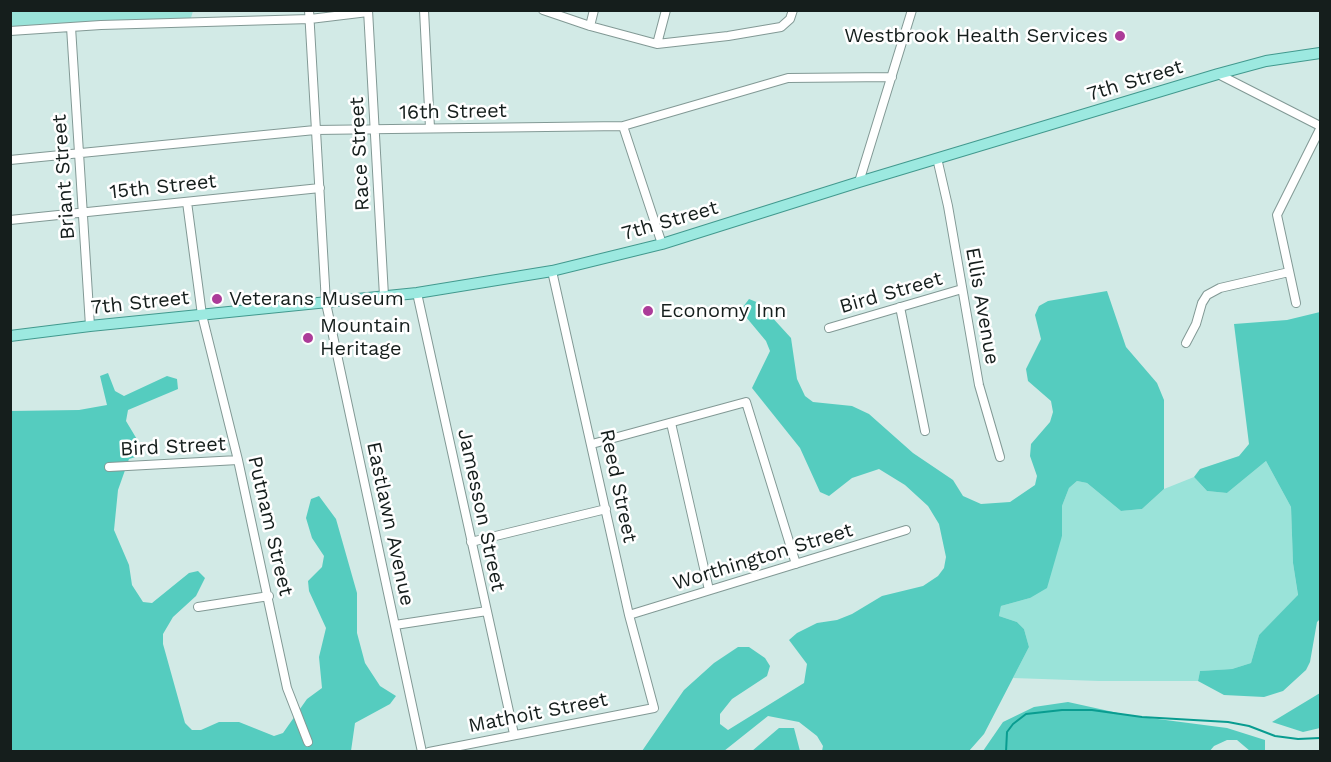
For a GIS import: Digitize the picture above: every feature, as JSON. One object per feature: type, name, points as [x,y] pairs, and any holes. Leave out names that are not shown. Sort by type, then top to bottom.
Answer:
[{"type":"main road","name":"7th Street","points":[[10,336],[417,293],[552,271],[662,244],[937,158],[1218,74],[1266,61],[1320,53]]},
{"type":"street","points":[[424,10],[430,128]]},
{"type":"street","points":[[543,10],[590,26],[657,44],[781,27],[791,15]]},
{"type":"street","points":[[590,26],[594,10]]},
{"type":"street","points":[[657,44],[666,10]]},
{"type":"street","points":[[859,182],[912,10]]},
{"type":"street","points":[[10,31],[368,11]]},
{"type":"street","name":"Race Street","points":[[368,11],[384,296]]},
{"type":"street","name":"Eastlawn Avenue","points":[[310,15],[326,303],[422,752]]},
{"type":"street","name":"Briant Street","points":[[71,27],[90,326]]},
{"type":"street","points":[[1218,74],[1320,127],[1277,215],[1296,303]]},
{"type":"street","name":"16th Street","points":[[10,160],[315,130],[622,126],[788,78],[892,76]]},
{"type":"street","points":[[622,126],[662,244]]},
{"type":"street","name":"Ellis Avenue","points":[[937,158],[979,385],[1000,457]]},
{"type":"street","name":"15th Street","points":[[10,220],[320,188]]},
{"type":"street","name":"Putnam Street","points":[[187,201],[202,315],[269,596],[287,688],[308,742]]},
{"type":"street","name":"Reed Street","points":[[552,271],[629,615],[654,708]]},
{"type":"street","points":[[1186,343],[1207,295],[1220,288],[1289,272]]},
{"type":"street","name":"Bird Street","points":[[829,328],[962,289]]},
{"type":"street","name":"Jamesson Street","points":[[417,293],[514,734]]},
{"type":"street","points":[[900,307],[925,431]]},
{"type":"street","points":[[592,444],[746,402],[795,564]]},
{"type":"street","points":[[671,423],[709,590]]},
{"type":"street","name":"Bird Street","points":[[109,467],[238,460]]},
{"type":"street","points":[[471,542],[606,509]]},
{"type":"street","name":"Worthington Street","points":[[629,615],[906,530]]},
{"type":"street","points":[[198,606],[269,596]]},
{"type":"street","points":[[395,625],[487,610]]},
{"type":"street","name":"Mathoit Street","points":[[429,752],[654,708]]},
{"type":"shaded area","points":[[11,11],[193,11],[190,21],[11,31]]},
{"type":"shaded area","points":[[1107,291],[1126,347],[1157,383],[1164,400],[1164,489],[1142,509],[1121,511],[1087,483],[1077,481],[1069,488],[1062,506],[1062,536],[1047,588],[1030,598],[1001,606],[999,616],[1017,622],[1024,629],[1029,647],[984,734],[969,751],[822,751],[823,746],[817,736],[799,722],[768,716],[724,751],[642,751],[684,690],[714,663],[738,647],[749,647],[765,658],[770,666],[767,676],[732,699],[720,714],[720,724],[728,730],[804,683],[807,664],[789,640],[797,633],[817,623],[837,620],[852,614],[882,596],[923,586],[938,576],[944,568],[946,557],[939,524],[928,506],[905,485],[879,469],[852,478],[829,496],[820,492],[800,448],[752,388],[770,351],[766,341],[746,317],[743,307],[749,299],[759,303],[791,338],[797,379],[805,396],[813,402],[852,406],[869,414],[913,453],[953,480],[963,496],[981,504],[1010,502],[1035,485],[1037,476],[1030,456],[1031,444],[1050,422],[1053,412],[1051,401],[1028,381],[1026,369],[1041,339],[1035,315],[1039,306],[1048,301]]},
{"type":"shaded area","points":[[1320,312],[1320,619],[1317,622],[1310,662],[1306,670],[1283,691],[1264,697],[1224,695],[1198,681],[1200,671],[1232,669],[1251,663],[1259,635],[1298,595],[1293,563],[1291,507],[1266,461],[1227,493],[1207,491],[1194,477],[1200,469],[1239,456],[1249,444],[1234,324],[1287,320]]},
{"type":"shaded area","points":[[108,373],[115,391],[124,396],[167,376],[177,379],[178,389],[128,410],[126,421],[141,446],[139,456],[129,459],[118,490],[114,530],[129,565],[132,585],[143,602],[152,603],[189,573],[198,571],[205,578],[196,596],[173,617],[163,634],[163,644],[185,723],[192,730],[201,730],[219,722],[239,722],[274,736],[283,733],[307,699],[322,688],[319,657],[326,628],[309,591],[308,581],[322,567],[324,556],[312,538],[306,518],[311,499],[319,496],[336,519],[357,593],[357,633],[365,663],[380,686],[396,696],[390,704],[355,723],[351,751],[11,751],[10,411],[79,410],[107,405],[100,376]]},
{"type":"shaded area","points":[[1266,461],[1291,507],[1293,563],[1298,596],[1259,635],[1251,663],[1232,669],[1200,671],[1198,681],[1013,678],[1029,647],[1024,629],[1017,622],[999,616],[1001,606],[1030,598],[1062,536],[1062,506],[1069,488],[1077,481],[1087,483],[1121,511],[1142,509],[1164,489],[1194,477],[1207,491],[1227,493]]},
{"type":"shaded area","points":[[1320,693],[1320,728],[1303,732],[1272,722]]},
{"type":"shaded area","points":[[1068,702],[1127,715],[1227,728],[1265,740],[1265,751],[1250,751],[1237,740],[1227,740],[1214,746],[1209,752],[983,751],[1003,722],[1034,707]]},
{"type":"shaded area","points":[[779,728],[794,728],[800,751],[752,751]]},
{"type":"waterway","points":[[1006,752],[1007,732],[1026,714],[1062,710],[1092,710],[1142,717],[1228,722],[1249,726],[1275,736],[1298,739],[1320,738]]},
{"type":"place","name":"Westbrook Health Services","points":[[1120,36]]},
{"type":"place","name":"Veterans Museum","points":[[217,299]]},
{"type":"place","name":"Economy Inn","points":[[648,311]]},
{"type":"place","name":"Mountain Heritage","points":[[308,338]]}]
